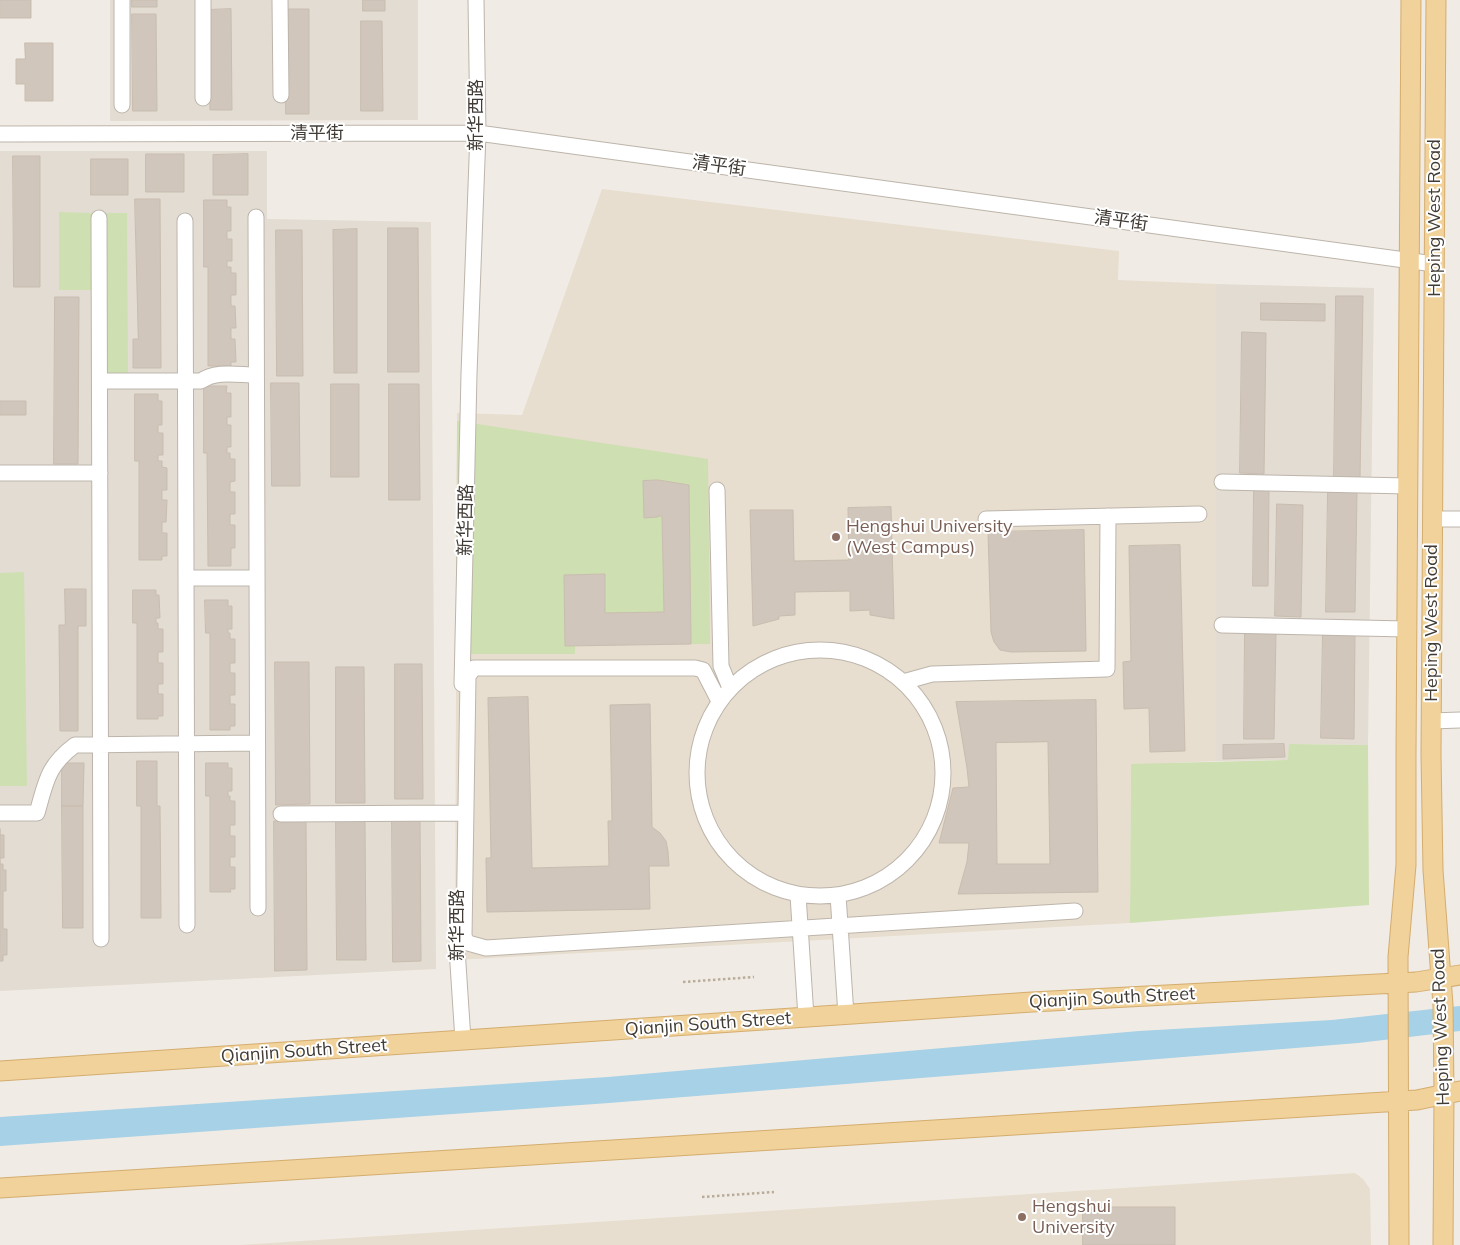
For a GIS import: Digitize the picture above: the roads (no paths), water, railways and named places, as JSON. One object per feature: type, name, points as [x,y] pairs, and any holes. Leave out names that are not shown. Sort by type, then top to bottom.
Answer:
[{"type":"main road","name":"Heping West Road","points":[[1399,1245],[1407,1100],[1398,1057],[1398,1008],[1407,983],[1398,957],[1406,864],[1411,0]]},
{"type":"main road","name":"Heping West Road","points":[[1436,0],[1431,721],[1433,870],[1451,977],[1443,1005],[1444,1055],[1452,1093],[1443,1245]]},
{"type":"main road","name":"Qianjin South Street","points":[[0,1071],[1032,1002],[1407,983],[1451,977]]},
{"type":"main road","points":[[0,1188],[1407,1100],[1452,1093]]},
{"type":"street","points":[[122,0],[122,106]]},
{"type":"street","points":[[203,0],[203,98]]},
{"type":"street","points":[[280,0],[280,95]]},
{"type":"street","name":"新华西路","points":[[463,1040],[457,949],[469,374],[478,133],[476,0]]},
{"type":"street","name":"清平街","points":[[0,134],[478,133],[1434,264]]},
{"type":"street","points":[[256,216],[258,908]]},
{"type":"street","points":[[100,218],[101,939]]},
{"type":"street","points":[[186,221],[187,925]]},
{"type":"street","points":[[100,381],[201,381],[208,376],[216,374],[256,375]]},
{"type":"street","points":[[0,473],[100,473]]},
{"type":"street","points":[[1222,482],[1408,486]]},
{"type":"street","points":[[718,490],[721,666],[730,688]]},
{"type":"street","points":[[986,519],[1199,514]]},
{"type":"street","points":[[903,682],[932,674],[1107,669],[1108,516]]},
{"type":"street","points":[[1432,519],[1460,519]]},
{"type":"street","points":[[186,578],[257,578]]},
{"type":"street","points":[[1222,624],[1407,629]]},
{"type":"street","points":[[820,649],[845,652],[870,660],[903,682],[921,702],[936,733],[943,766],[940,800],[928,832],[908,860],[880,881],[865,888],[838,895],[815,896],[798,895],[767,885],[740,867],[718,842],[703,813],[697,781],[699,748],[710,716],[730,688],[756,667],[771,659],[804,650],[820,649]]},
{"type":"street","points":[[719,701],[703,670],[695,668],[474,668],[468,676],[464,937],[468,943],[486,948],[1075,911]]},
{"type":"street","points":[[1431,721],[1460,720]]},
{"type":"street","points":[[0,814],[37,814],[54,763],[62,754],[75,745],[257,743]]},
{"type":"street","points":[[281,814],[459,813]]},
{"type":"street","points":[[798,895],[806,1018]]},
{"type":"street","points":[[838,895],[846,1015]]},
{"type":"water","points":[[1460,1006],[1460,1031],[1358,1043],[609,1103],[0,1146],[0,1117],[608,1077],[1139,1031],[1332,1020]]},
{"type":"place","name":"Hengshui University (West Campus)","points":[[836,537]]},
{"type":"place","name":"Hengshui University","points":[[1022,1217]]}]
